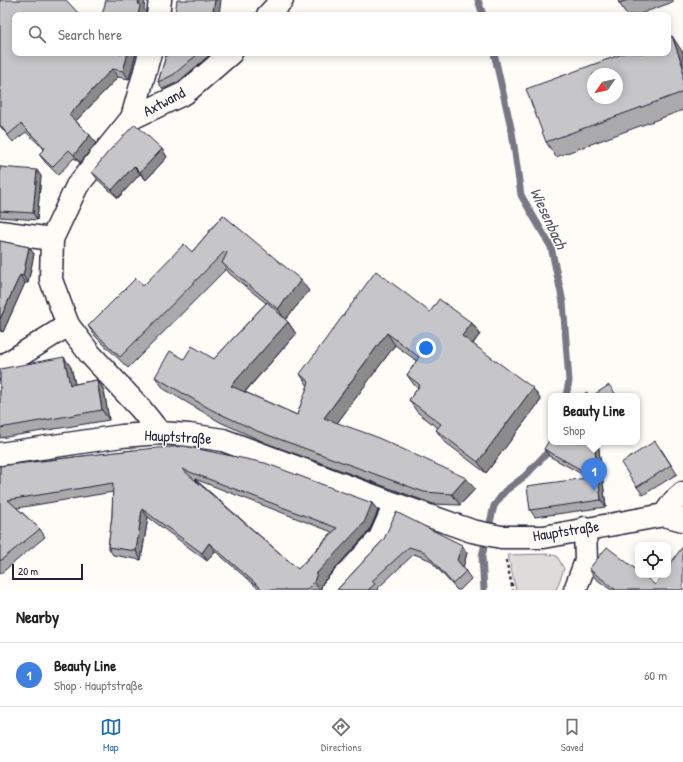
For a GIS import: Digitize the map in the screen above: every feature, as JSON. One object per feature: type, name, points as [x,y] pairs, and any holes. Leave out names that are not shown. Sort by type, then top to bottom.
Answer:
[{"type":"street","points":[[158,12],[160,0]]},
{"type":"street","points":[[271,12],[282,0]]},
{"type":"street","points":[[149,56],[132,118],[77,186],[52,239],[51,280],[68,325],[90,354],[140,408],[160,433]]},
{"type":"street","name":"Axtwand","points":[[132,118],[185,93],[228,56]]},
{"type":"street","points":[[0,232],[52,239]]},
{"type":"street","points":[[0,368],[68,325]]},
{"type":"street","name":"Hauptstraße","points":[[0,454],[122,436],[160,433],[189,435],[223,440],[472,531],[499,536],[544,537],[585,528],[674,517],[674,501],[683,493]]},
{"type":"street","points":[[332,590],[380,538],[395,504]]},
{"type":"street","points":[[575,590],[586,561],[585,528]]},
{"type":"path","points":[[499,536],[513,590]]},
{"type":"shaded area","points":[[548,554],[557,556],[564,569],[556,590],[516,590],[508,555]]},
{"type":"building","points":[[0,0],[66,0],[77,12],[12,12],[12,56],[127,56],[123,71],[112,69],[69,115],[90,135],[74,155],[69,150],[52,167],[39,154],[45,148],[21,124],[8,135],[0,125]]},
{"type":"building","points":[[106,0],[139,0],[139,12],[103,12]]},
{"type":"building","points":[[177,0],[215,0],[213,11],[217,12],[175,12]]},
{"type":"building","points":[[618,0],[628,0],[619,3]]},
{"type":"building","points":[[672,36],[683,67],[683,92],[546,142],[526,89],[617,56],[671,56]]},
{"type":"building","points":[[166,56],[195,56],[173,75],[158,82]]},
{"type":"building","points":[[135,124],[162,149],[140,172],[134,166],[112,190],[92,172],[108,152]]},
{"type":"building","points":[[0,167],[37,170],[33,213],[0,211]]},
{"type":"building","points":[[223,215],[301,280],[278,309],[222,263],[227,253],[225,251],[120,357],[88,326],[136,278],[143,286],[184,244],[192,252]]},
{"type":"building","points":[[0,241],[29,247],[23,276],[20,275],[0,319]]},
{"type":"building","points":[[376,271],[430,312],[439,299],[472,323],[462,336],[533,388],[478,462],[436,430],[441,424],[409,400],[420,385],[407,375],[419,357],[387,333],[324,418],[374,436],[466,478],[452,494],[424,492],[257,431],[212,410],[155,377],[170,351],[184,359],[192,346],[214,359],[267,302],[288,322],[231,386],[297,415],[309,382],[300,374]]},
{"type":"building","points":[[64,357],[70,385],[97,380],[102,410],[0,428],[0,369]]},
{"type":"building","points":[[609,385],[615,393],[597,393]]},
{"type":"building","points":[[655,441],[671,465],[637,487],[621,463]]},
{"type":"building","points":[[548,442],[548,445],[594,445],[601,500],[530,510],[527,486],[594,477],[544,449]]},
{"type":"building","points":[[184,446],[265,463],[372,503],[364,523],[317,573],[314,582],[306,590],[263,590],[209,543],[202,553],[142,509],[136,551],[108,547],[112,516],[113,483],[8,500],[40,529],[0,561],[0,466],[133,450]],"holes":[[[182,469],[337,528],[298,569]]]},
{"type":"building","points":[[396,512],[462,545],[457,560],[466,571],[453,584],[425,552],[409,547],[372,581],[375,584],[368,590],[337,590],[384,539]]},
{"type":"building","points":[[683,546],[683,590],[616,590],[589,569],[607,547],[635,569],[635,578],[647,578],[655,585],[660,578],[671,578],[671,563]]},
{"type":"waterway","name":"Wiesenbach","points":[[478,0],[482,12]]},
{"type":"waterway","name":"Wiesenbach","points":[[495,56],[512,132],[521,195],[551,247],[563,302],[569,381],[567,393]]},
{"type":"waterway","name":"Wiesenbach","points":[[484,590],[482,556],[494,506],[505,491],[525,476],[546,454],[551,445]]},
{"type":"place","name":"Beauty Line","points":[[594,491]]}]
